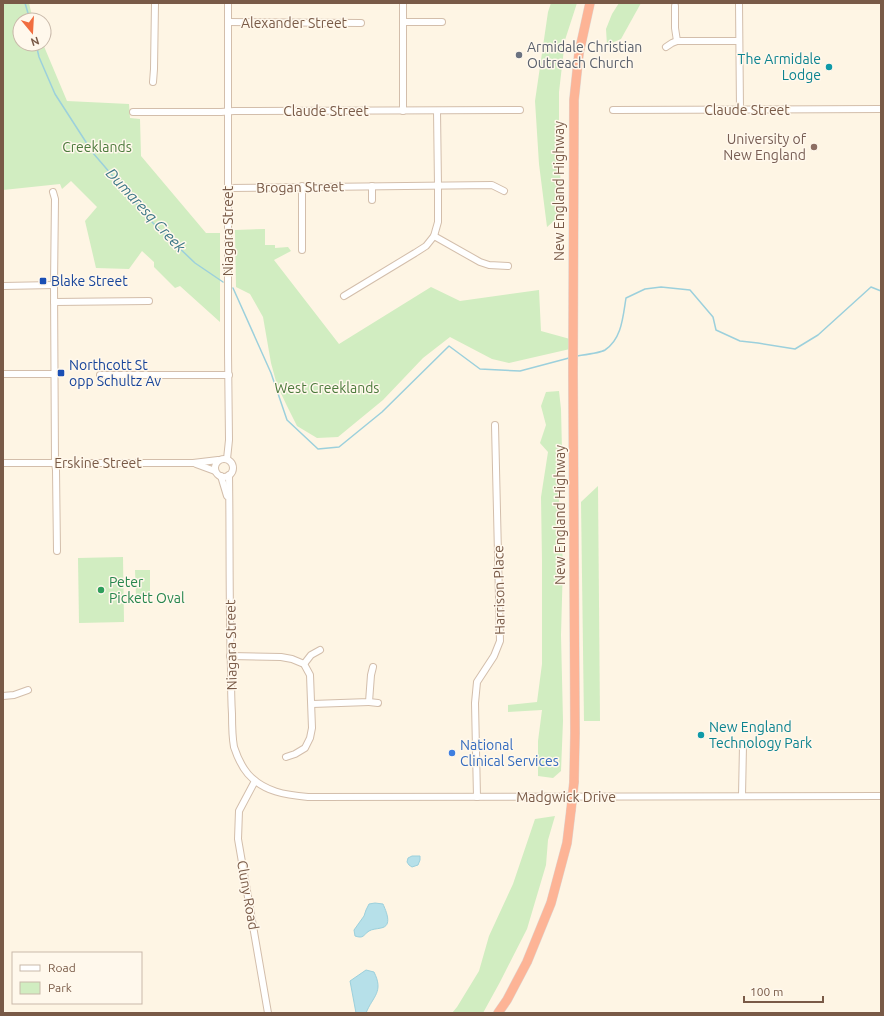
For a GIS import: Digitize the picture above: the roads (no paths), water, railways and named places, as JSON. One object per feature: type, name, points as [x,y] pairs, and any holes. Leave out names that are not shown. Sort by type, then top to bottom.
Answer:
[{"type":"highway","name":"New England Highway","points":[[498,1013],[507,1000],[527,962],[551,904],[567,843],[574,782],[574,100],[579,53],[590,3]]},
{"type":"street","points":[[153,82],[155,3]]},
{"type":"street","name":"Niagara Street","points":[[227,459],[229,440],[228,3]]},
{"type":"street","points":[[403,3],[404,111]]},
{"type":"street","points":[[739,3],[740,110]]},
{"type":"street","points":[[675,6],[675,28],[677,40]]},
{"type":"street","name":"Alexander Street","points":[[228,22],[361,23]]},
{"type":"street","points":[[403,22],[442,22]]},
{"type":"street","points":[[666,47],[677,40],[739,41]]},
{"type":"street","name":"Claude Street","points":[[613,110],[881,109]]},
{"type":"street","points":[[344,296],[426,246],[434,236],[438,222],[437,110]]},
{"type":"street","name":"Claude Street","points":[[132,112],[520,110]]},
{"type":"street","name":"Brogan Street","points":[[228,188],[492,185],[504,191]]},
{"type":"street","points":[[302,186],[302,250]]},
{"type":"street","points":[[372,186],[372,200]]},
{"type":"street","points":[[53,192],[55,199],[54,302],[56,551]]},
{"type":"street","points":[[434,236],[480,262],[508,266]]},
{"type":"street","points":[[3,286],[54,285]]},
{"type":"street","points":[[54,302],[149,301]]},
{"type":"street","points":[[3,374],[55,374]]},
{"type":"street","points":[[100,374],[229,375]]},
{"type":"street","name":"Harrison Place","points":[[477,797],[475,703],[477,682],[494,656],[500,641],[496,425]]},
{"type":"street","points":[[223,458],[231,462],[233,467],[229,475],[221,476],[216,473],[215,465],[218,460],[223,458]]},
{"type":"street","name":"Erskine Street","points":[[3,463],[193,463],[218,460]]},
{"type":"street","name":"Erskine Street","points":[[193,463],[215,471]]},
{"type":"street","name":"Niagara Street","points":[[229,475],[232,735],[234,748],[242,765],[255,781]]},
{"type":"street","name":"Niagara Street","points":[[221,476],[230,502]]},
{"type":"street","points":[[304,664],[311,655],[320,650]]},
{"type":"street","points":[[230,656],[281,657],[292,659],[304,664],[310,675],[312,728],[310,738],[305,748],[286,757]]},
{"type":"street","points":[[369,702],[373,667]]},
{"type":"street","points":[[3,696],[14,695],[28,690]]},
{"type":"street","points":[[312,704],[378,703]]},
{"type":"street","points":[[742,745],[742,796]]},
{"type":"street","name":"Madgwick Drive","points":[[255,781],[274,792],[308,797],[881,796]]},
{"type":"street","name":"Cluny Road","points":[[255,781],[239,811],[238,840],[268,1013]]},
{"type":"water","points":[[412,856],[420,856],[420,860],[418,865],[412,867],[407,862],[408,858]]},
{"type":"water","points":[[369,904],[383,904],[388,918],[387,924],[385,927],[370,930],[362,937],[355,936],[354,930],[364,916]]},
{"type":"water","points":[[366,970],[374,972],[377,979],[378,989],[366,1013],[356,1013],[350,981]]},
{"type":"waterway","name":"Dumaresq Creek","points":[[25,3],[28,12]]},
{"type":"waterway","name":"Dumaresq Creek","points":[[38,52],[55,94],[93,153],[153,223],[195,263],[223,282]]},
{"type":"waterway","name":"Dumaresq Creek","points":[[577,356],[603,351],[611,345],[621,327],[626,298],[645,289],[661,287],[690,290],[713,317],[716,330],[740,341],[795,349],[818,335],[871,287],[881,291]]},
{"type":"waterway","name":"Dumaresq Creek","points":[[233,288],[271,373],[287,420],[318,449],[339,447],[382,412],[449,346],[480,369],[520,371],[569,358]]},
{"type":"place","name":"Armidale Christian Outreach Church","points":[[519,55]]},
{"type":"place","name":"The Armidale Lodge","points":[[829,67]]},
{"type":"place","name":"University of New England","points":[[814,147]]},
{"type":"place","name":"Blake Street","points":[[43,281]]},
{"type":"place","name":"Northcott St opp Schultz Av","points":[[61,373]]},
{"type":"place","name":"Peter Pickett Oval","points":[[101,590]]},
{"type":"place","name":"New England Technology Park","points":[[701,735]]},
{"type":"place","name":"National Clinical Services","points":[[452,753]]},
{"type":"park label","name":"Creeklands","points":[[97,147]]},
{"type":"park label","name":"West Creeklands","points":[[327,388]]}]
